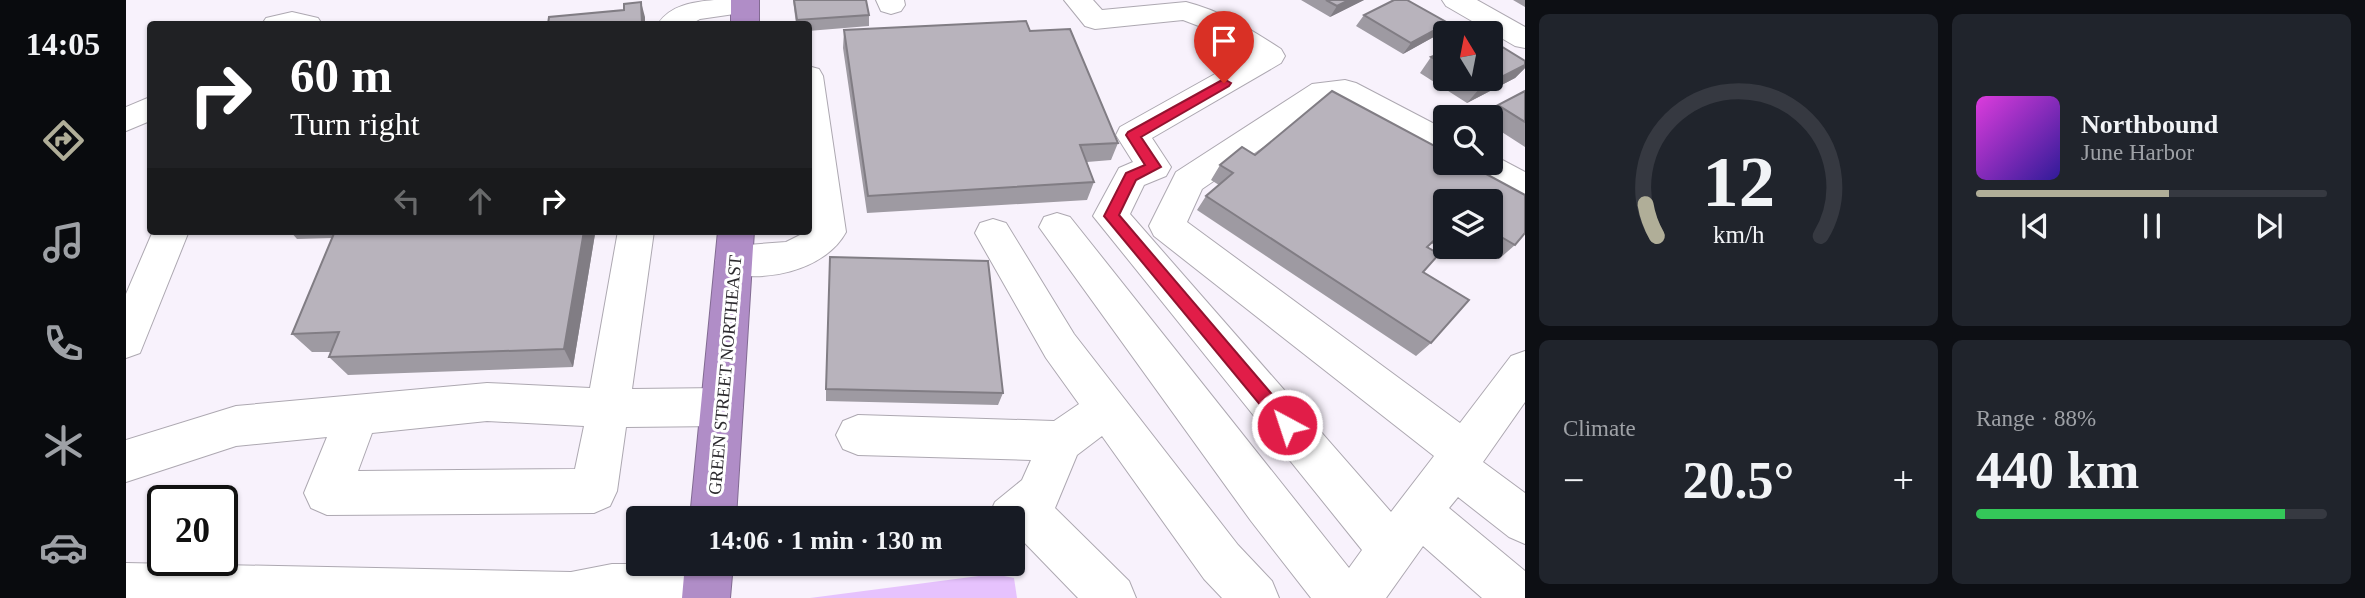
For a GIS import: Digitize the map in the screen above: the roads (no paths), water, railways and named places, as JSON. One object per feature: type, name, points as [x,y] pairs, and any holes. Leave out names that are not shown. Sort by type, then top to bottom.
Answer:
[{"type":"highway","name":"GREEN STREET NORTHEAST","points":[[714,506],[735,246]]},
{"type":"street","points":[[1078,0],[1095,20],[1186,11],[1227,27],[1270,56],[1132,135],[1154,167],[1131,177],[1111,216],[1393,550]]},
{"type":"street","points":[[1456,0],[1525,39]]},
{"type":"street","points":[[677,21],[693,11],[745,10]]},
{"type":"street","points":[[1433,138],[1345,90],[1323,91],[1188,181],[1167,226],[1460,460],[1525,522]]},
{"type":"street","points":[[735,246],[796,255],[819,245],[828,232],[812,107]]},
{"type":"street","points":[[126,120],[147,110]]},
{"type":"street","points":[[1502,175],[1525,187]]},
{"type":"street","points":[[1056,227],[1267,505],[1342,598]]},
{"type":"street","points":[[993,233],[1060,346],[1221,562],[1255,598]]},
{"type":"street","points":[[126,341],[169,235]]},
{"type":"street","points":[[358,415],[327,493],[594,491],[635,235]]},
{"type":"street","points":[[1356,598],[1525,369]]},
{"type":"street","points":[[126,461],[236,426],[487,402],[608,408],[722,407]]},
{"type":"street","points":[[1025,506],[1038,495],[1061,441],[1106,409]]},
{"type":"street","points":[[858,435],[1061,441]]},
{"type":"street","points":[[1420,513],[1519,598]]},
{"type":"street","points":[[1025,520],[1112,598]]},
{"type":"street","points":[[126,587],[571,597],[612,588],[707,582]]}]
